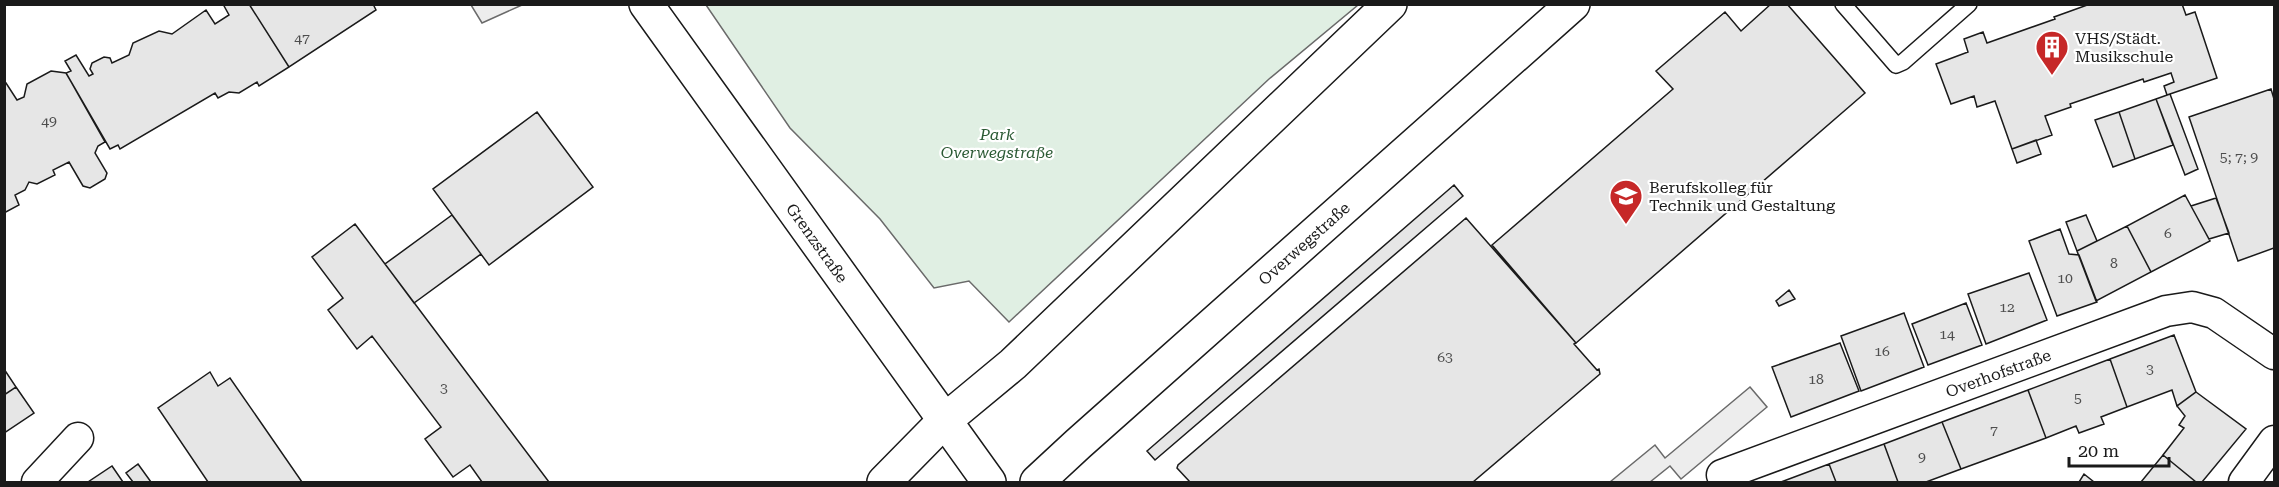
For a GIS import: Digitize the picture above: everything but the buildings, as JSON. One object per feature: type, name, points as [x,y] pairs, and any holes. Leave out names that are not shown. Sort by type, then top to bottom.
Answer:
[{"type":"main road","name":"Grenzstraße","points":[[646,4],[856,295],[988,483]]},
{"type":"main road","points":[[884,483],[943,422],[1013,364],[1389,4]]},
{"type":"main road","name":"Overwegstraße","points":[[1037,483],[1095,428],[1573,4]]},
{"type":"street","name":"Overhofstraße","points":[[1725,483],[1722,475],[2166,311],[2192,307],[2214,313],[2274,354]]},
{"type":"street","points":[[37,483],[78,438]]},
{"type":"street","points":[[2244,483],[2271,454]]},
{"type":"lane","points":[[1843,4],[1896,64],[1903,62],[1969,4]]},
{"type":"green space","name":"Park Overwegstraße","points":[[706,5],[1358,5],[1269,79],[1009,322],[969,281],[934,288],[880,219],[790,128]]},
{"type":"shaded area","points":[[471,5],[522,5],[482,23]]},
{"type":"shaded area","points":[[1750,387],[1767,407],[1681,479],[1670,466],[1650,482],[1610,482],[1655,445],[1665,458]]},
{"type":"place","name":"VHS/Städt. Musikschule","points":[[2052,76]]},
{"type":"place","name":"Berufskolleg für Technik und Gestaltung","points":[[1626,225]]}]
